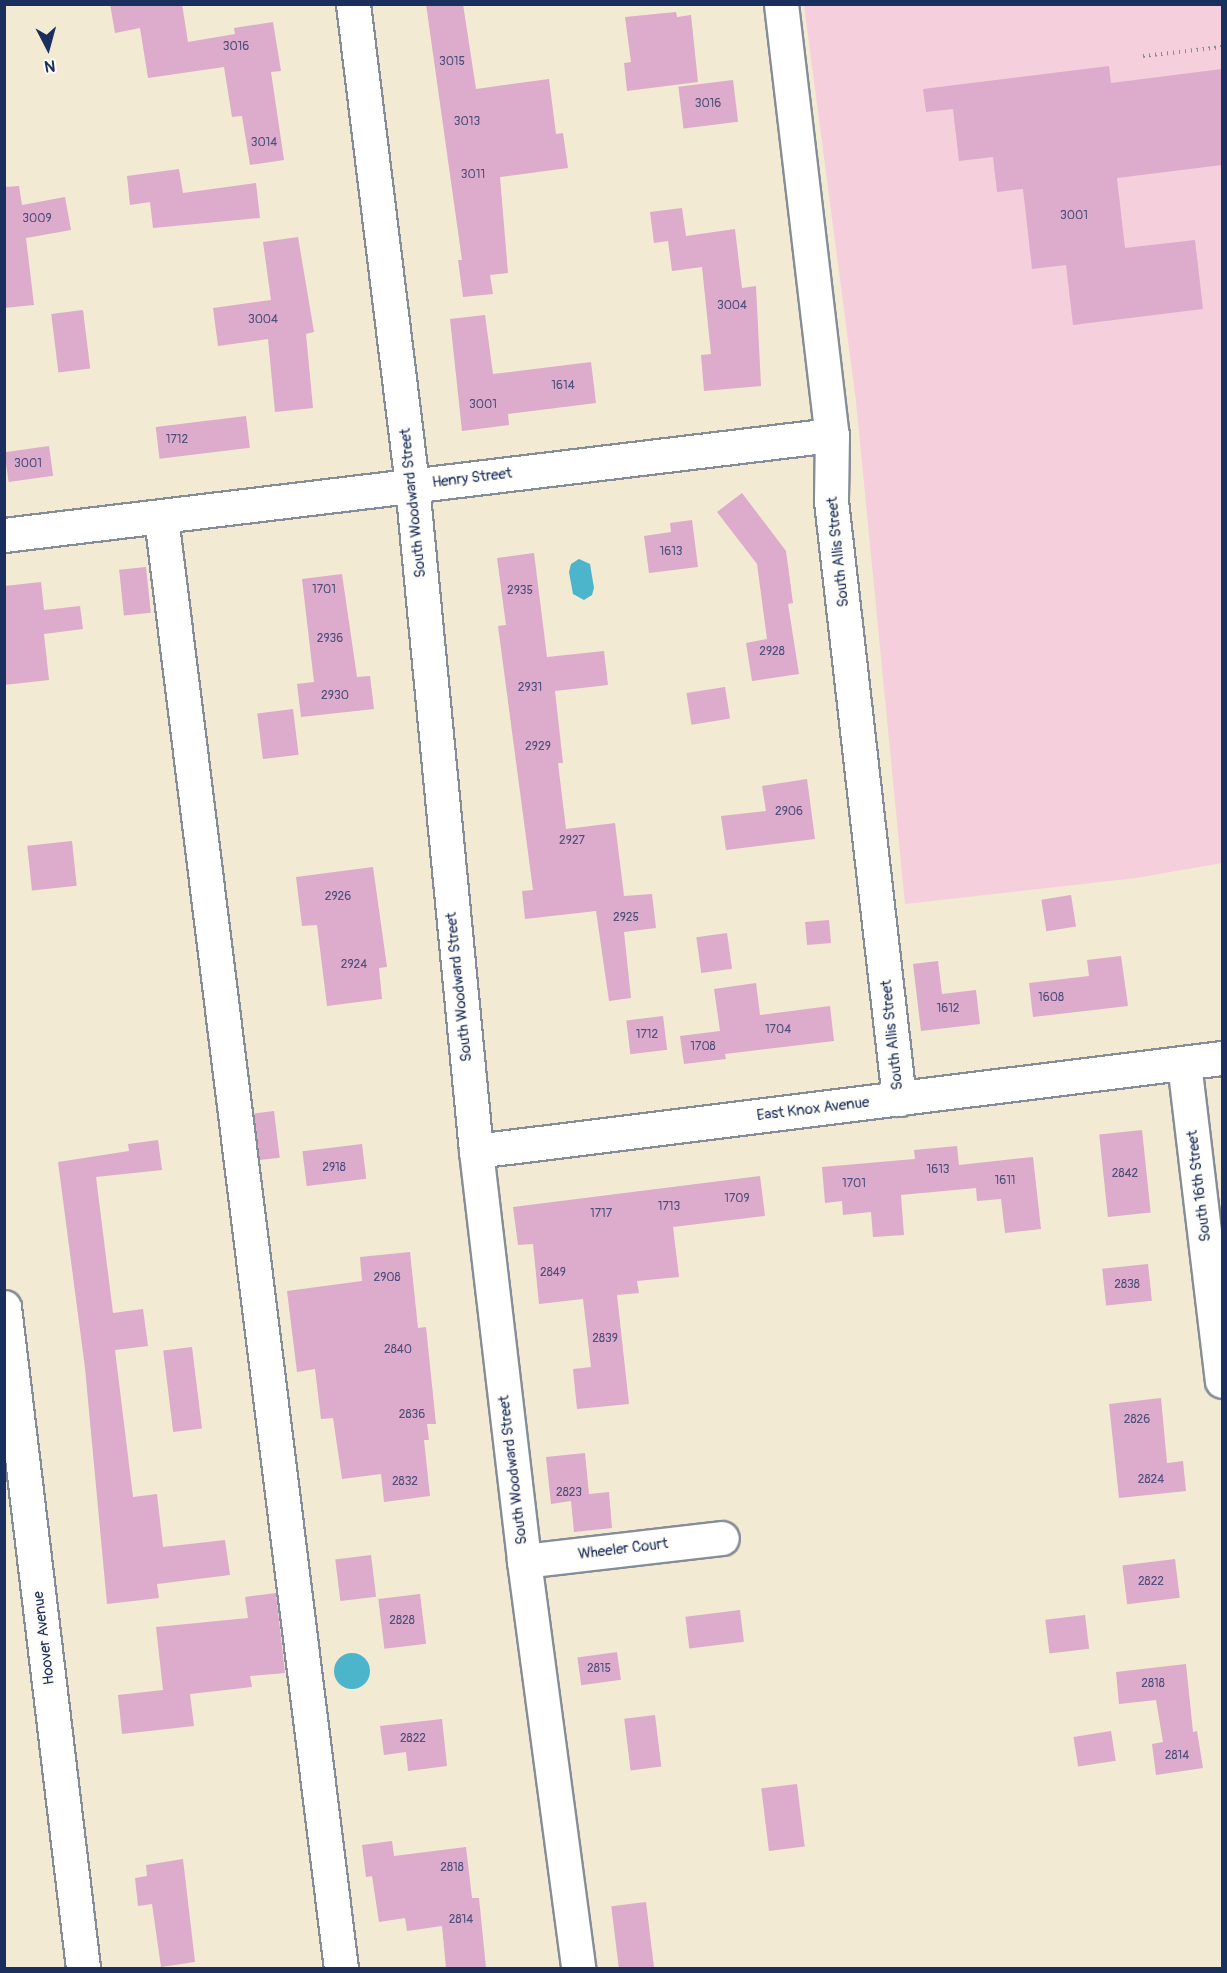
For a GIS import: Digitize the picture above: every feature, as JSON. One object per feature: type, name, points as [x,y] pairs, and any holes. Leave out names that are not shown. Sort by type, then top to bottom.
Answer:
[{"type":"street","name":"South Woodward Street","points":[[353,4],[412,485],[476,1151],[524,1561],[578,1968]]},
{"type":"street","name":"South Allis Street","points":[[781,4],[832,435],[831,501],[899,1099]]},
{"type":"street","name":"Henry Street","points":[[4,535],[832,435]]},
{"type":"street","points":[[161,517],[340,1968]]},
{"type":"street","name":"East Knox Avenue","points":[[476,1151],[1222,1058]]},
{"type":"street","name":"South 16th Street","points":[[1184,1063],[1222,1381]]},
{"type":"street","name":"Hoover Avenue","points":[[4,1307],[83,1968]]},
{"type":"street","name":"Wheeler Court","points":[[524,1561],[722,1538]]},
{"type":"path","points":[[1143,56],[1222,47]]},
{"type":"shaded area","points":[[804,5],[1222,5],[1222,863],[1136,878],[905,904],[856,401]]},
{"type":"water","points":[[579,559],[590,564],[594,588],[592,595],[584,600],[573,594],[569,572],[571,564]]},
{"type":"water","points":[[352,1653],[365,1658],[370,1671],[365,1684],[352,1689],[339,1684],[334,1671],[339,1658]]},
{"type":"building","points":[[110,4],[182,4],[188,42],[235,34],[234,28],[273,22],[281,71],[271,72],[284,160],[250,165],[242,116],[232,117],[224,67],[148,78],[140,28],[115,33]]},
{"type":"building","points":[[426,4],[463,4],[476,89],[549,79],[556,134],[563,133],[568,168],[500,177],[508,273],[490,275],[493,294],[463,297],[458,260],[462,260]]},
{"type":"building","points":[[676,12],[677,17],[691,15],[698,82],[627,91],[624,63],[631,62],[625,17]]},
{"type":"building","points":[[1109,66],[1111,83],[1222,69],[1222,165],[1117,178],[1125,248],[1195,240],[1203,309],[1073,325],[1066,265],[1032,269],[1023,189],[997,192],[993,157],[959,161],[953,109],[926,112],[923,89]]},
{"type":"building","points":[[733,80],[738,122],[684,128],[678,87]]},
{"type":"building","points":[[179,169],[183,193],[256,183],[260,218],[153,228],[150,202],[130,205],[127,176]]},
{"type":"building","points":[[19,186],[22,205],[65,197],[71,230],[26,238],[34,305],[4,308],[4,187]]},
{"type":"building","points":[[682,208],[686,236],[735,229],[742,288],[756,286],[761,386],[704,391],[701,355],[711,354],[702,267],[672,271],[668,241],[654,243],[650,212]]},
{"type":"building","points":[[298,237],[314,332],[306,334],[313,408],[275,412],[268,339],[218,346],[213,308],[271,300],[263,242]]},
{"type":"building","points":[[83,310],[90,369],[58,372],[51,314]]},
{"type":"building","points":[[485,315],[493,374],[591,362],[596,403],[508,414],[509,425],[462,431],[450,319]]},
{"type":"building","points":[[246,416],[250,448],[160,459],[156,427]]},
{"type":"building","points":[[49,446],[53,476],[9,482],[4,452]]},
{"type":"building","points":[[742,493],[786,551],[793,603],[788,604],[799,674],[752,681],[746,643],[767,639],[757,564],[717,512]]},
{"type":"building","points":[[692,520],[698,567],[649,573],[644,536],[671,532],[670,523]]},
{"type":"building","points":[[534,553],[547,657],[604,651],[608,685],[555,691],[563,763],[558,763],[566,829],[615,823],[624,896],[652,894],[656,928],[624,932],[631,998],[609,1001],[596,911],[525,919],[522,891],[533,890],[498,626],[506,625],[497,558]]},
{"type":"building","points":[[146,567],[151,613],[124,616],[119,570]]},
{"type":"building","points":[[342,574],[357,677],[370,676],[374,709],[301,717],[297,684],[314,682],[302,579]]},
{"type":"building","points":[[41,582],[44,610],[80,606],[83,629],[44,634],[49,680],[4,685],[4,586]]},
{"type":"building","points":[[725,687],[730,719],[691,725],[686,693]]},
{"type":"building","points":[[293,709],[299,755],[263,759],[257,713]]},
{"type":"building","points":[[807,779],[815,839],[726,850],[721,816],[766,811],[762,786]]},
{"type":"building","points":[[72,841],[77,886],[32,890],[27,846]]},
{"type":"building","points":[[373,867],[387,967],[379,968],[382,999],[327,1006],[317,925],[302,926],[296,877]]},
{"type":"building","points":[[1071,895],[1076,927],[1046,931],[1041,900]]},
{"type":"building","points":[[829,920],[831,943],[807,945],[805,922]]},
{"type":"building","points":[[727,933],[732,969],[701,973],[696,937]]},
{"type":"building","points":[[1121,956],[1128,1006],[1033,1017],[1029,983],[1089,976],[1087,960]]},
{"type":"building","points":[[938,961],[942,994],[976,990],[980,1024],[921,1031],[913,964]]},
{"type":"building","points":[[756,983],[760,1015],[830,1006],[834,1041],[725,1054],[726,1059],[684,1064],[680,1036],[720,1031],[714,989]]},
{"type":"building","points":[[663,1016],[667,1050],[630,1054],[626,1021]]},
{"type":"building","points":[[274,1111],[280,1158],[260,1160],[254,1113]]},
{"type":"building","points":[[1142,1130],[1151,1213],[1108,1217],[1099,1134]]},
{"type":"building","points":[[158,1140],[162,1170],[96,1177],[113,1313],[143,1309],[148,1346],[115,1350],[133,1497],[157,1494],[163,1547],[225,1540],[230,1575],[157,1584],[159,1598],[107,1604],[85,1368],[58,1162],[129,1151],[128,1144]]},
{"type":"building","points":[[362,1144],[366,1179],[307,1186],[302,1151]]},
{"type":"building","points":[[957,1146],[959,1165],[1033,1157],[1041,1229],[1005,1233],[1001,1199],[977,1201],[976,1188],[901,1195],[904,1235],[873,1237],[871,1212],[843,1215],[842,1201],[825,1203],[822,1167],[915,1159],[914,1150]]},
{"type":"building","points":[[760,1176],[765,1216],[673,1227],[679,1277],[637,1281],[639,1293],[617,1295],[629,1404],[577,1409],[573,1369],[591,1367],[583,1299],[539,1304],[533,1244],[518,1245],[513,1207]]},
{"type":"building","points":[[410,1252],[418,1328],[426,1327],[436,1424],[427,1424],[429,1440],[424,1440],[430,1496],[384,1502],[381,1474],[342,1479],[333,1418],[321,1419],[315,1369],[297,1372],[287,1291],[362,1281],[360,1257]]},
{"type":"building","points":[[1148,1264],[1152,1301],[1106,1306],[1102,1269]]},
{"type":"building","points":[[192,1347],[202,1428],[173,1432],[163,1351]]},
{"type":"building","points":[[1161,1398],[1167,1463],[1183,1461],[1186,1491],[1119,1498],[1109,1404]]},
{"type":"building","points":[[585,1453],[589,1494],[609,1492],[612,1528],[574,1532],[571,1501],[551,1504],[546,1457]]},
{"type":"building","points":[[371,1555],[376,1597],[340,1601],[335,1559]]},
{"type":"building","points":[[1175,1559],[1180,1598],[1127,1604],[1122,1565]]},
{"type":"building","points":[[276,1593],[285,1673],[250,1676],[252,1687],[190,1694],[194,1726],[122,1734],[118,1695],[163,1690],[156,1627],[248,1618],[245,1597]]},
{"type":"building","points":[[420,1594],[426,1644],[384,1649],[378,1599]]},
{"type":"building","points":[[740,1610],[744,1642],[689,1648],[685,1617]]},
{"type":"building","points":[[1085,1615],[1089,1649],[1049,1654],[1045,1620]]},
{"type":"building","points":[[617,1652],[621,1680],[581,1685],[577,1658]]},
{"type":"building","points":[[1186,1664],[1193,1732],[1197,1731],[1203,1768],[1156,1775],[1152,1744],[1163,1742],[1156,1700],[1119,1704],[1116,1672]]},
{"type":"building","points":[[655,1715],[661,1767],[631,1770],[624,1719]]},
{"type":"building","points":[[442,1719],[447,1766],[408,1771],[406,1752],[384,1755],[380,1726]]},
{"type":"building","points":[[1111,1731],[1116,1761],[1078,1767],[1073,1737]]},
{"type":"building","points":[[797,1784],[805,1847],[769,1851],[761,1788]]},
{"type":"building","points":[[392,1841],[394,1856],[466,1847],[472,1898],[479,1898],[486,1968],[446,1968],[442,1926],[407,1931],[405,1918],[379,1922],[372,1876],[366,1877],[362,1845]]},
{"type":"building","points":[[183,1859],[195,1962],[161,1967],[152,1904],[138,1906],[135,1878],[147,1876],[146,1865]]},
{"type":"building","points":[[646,1902],[654,1968],[619,1968],[611,1906]]}]
